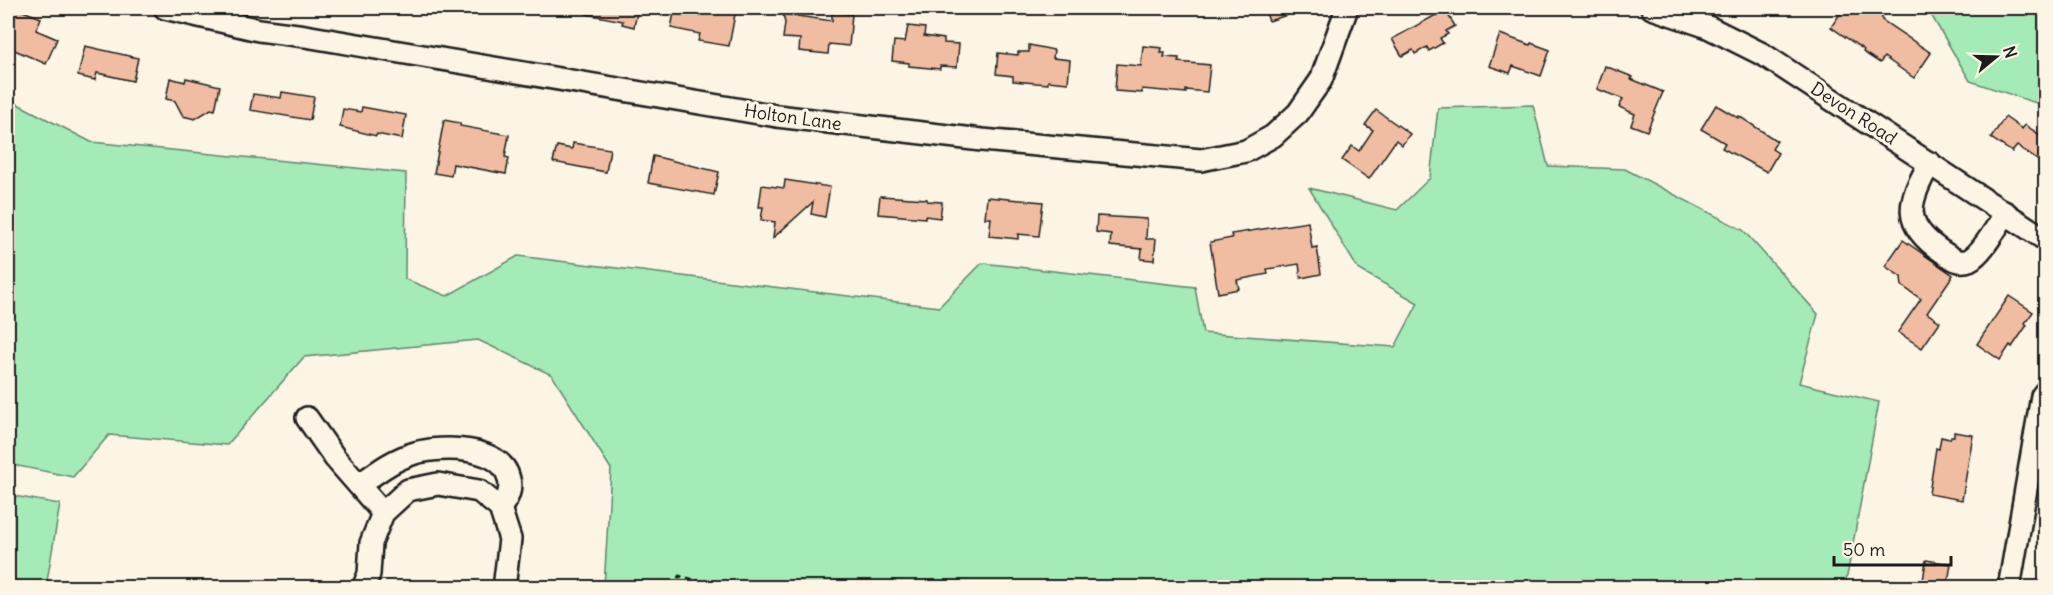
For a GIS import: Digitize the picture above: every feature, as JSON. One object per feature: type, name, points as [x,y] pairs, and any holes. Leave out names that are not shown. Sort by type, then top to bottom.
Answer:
[{"type":"street","name":"Holton Lane","points":[[165,8],[259,30],[777,116],[1017,143],[1202,160],[1246,151],[1273,136],[1298,113],[1321,80],[1347,8]]},
{"type":"street","name":"Devon Road","points":[[1652,8],[1708,27],[1764,55],[2046,240]]},
{"type":"street","points":[[1930,163],[1916,188],[1912,203],[1918,229],[1937,249],[1959,262],[1967,261],[1977,255],[2006,213]]},
{"type":"street","points":[[2009,588],[2042,396],[2046,391]]},
{"type":"street","points":[[307,418],[335,458],[383,513]]},
{"type":"street","points":[[359,485],[386,465],[415,453],[445,448],[474,452],[491,456],[507,471],[510,489],[507,500],[500,508]]},
{"type":"street","points":[[363,588],[369,574],[370,543],[383,513],[408,490],[438,484],[479,491],[500,508],[510,539],[504,588]]},
{"type":"path","points":[[674,588],[679,576],[706,583],[715,588]]},
{"type":"green space","points":[[1927,8],[2045,8],[2045,106],[1970,81]]},
{"type":"green space","points":[[8,99],[91,142],[406,173],[405,279],[447,296],[518,256],[939,307],[982,263],[1195,287],[1203,333],[1395,347],[1418,303],[1358,269],[1309,188],[1397,210],[1430,178],[1438,108],[1533,105],[1548,166],[1625,169],[1743,230],[1818,314],[1799,383],[1879,402],[1845,587],[604,587],[611,469],[552,375],[478,340],[304,357],[227,445],[109,435],[73,477],[8,464]]},
{"type":"green space","points":[[8,495],[60,504],[46,587],[8,587]]},
{"type":"building","points":[[15,8],[41,18],[36,30],[57,39],[46,64],[8,47],[8,25]]},
{"type":"building","points":[[587,8],[638,8],[634,27],[622,24],[623,21],[586,14]]},
{"type":"building","points":[[675,8],[736,9],[729,46],[698,41],[700,34],[671,28]]},
{"type":"building","points":[[1264,8],[1302,8],[1302,10],[1269,21]]},
{"type":"building","points":[[1844,8],[1881,8],[1882,20],[1931,53],[1914,78],[1884,57],[1880,63],[1831,27]]},
{"type":"building","points":[[1445,10],[1455,26],[1446,31],[1448,34],[1440,38],[1443,43],[1429,51],[1427,47],[1415,54],[1413,50],[1402,56],[1392,39]]},
{"type":"building","points":[[832,13],[852,14],[849,46],[829,44],[828,54],[799,51],[800,39],[783,38],[785,23],[783,14],[832,21]]},
{"type":"building","points":[[908,26],[925,28],[924,36],[944,39],[944,43],[959,44],[957,67],[940,66],[940,69],[909,66],[909,63],[892,61],[894,41],[905,42]]},
{"type":"building","points":[[1500,34],[1550,50],[1541,76],[1513,66],[1510,73],[1489,66]]},
{"type":"building","points":[[1029,45],[1054,50],[1053,58],[1070,60],[1068,83],[1013,81],[1013,76],[996,74],[998,53],[1018,55],[1018,52],[1029,52]]},
{"type":"building","points":[[85,46],[138,58],[133,81],[97,73],[95,80],[78,76]]},
{"type":"building","points":[[1143,46],[1162,48],[1161,53],[1165,53],[1164,57],[1179,58],[1178,62],[1210,65],[1207,92],[1186,90],[1186,93],[1142,89],[1142,93],[1115,91],[1117,64],[1141,66]]},
{"type":"building","points":[[1605,66],[1663,92],[1647,131],[1631,125],[1635,114],[1619,107],[1623,99],[1597,89]]},
{"type":"building","points":[[170,78],[185,82],[186,78],[220,86],[215,110],[211,109],[195,119],[183,116],[175,101],[166,99]]},
{"type":"building","points":[[282,92],[314,97],[310,120],[250,110],[253,94],[281,98]]},
{"type":"building","points":[[1716,105],[1738,118],[1739,116],[1777,141],[1772,149],[1778,153],[1767,172],[1722,148],[1725,143],[1701,129]]},
{"type":"building","points":[[362,107],[406,115],[402,139],[377,134],[376,136],[340,127],[343,109],[361,112]]},
{"type":"building","points":[[1376,110],[1410,134],[1402,145],[1396,140],[1369,179],[1342,160],[1352,146],[1359,151],[1373,130],[1365,125]]},
{"type":"building","points":[[2005,117],[2022,129],[2025,125],[2046,139],[2046,166],[2017,146],[2012,152],[1991,138]]},
{"type":"building","points":[[444,120],[460,123],[460,126],[509,135],[505,157],[509,158],[506,174],[453,164],[451,176],[434,173]]},
{"type":"building","points":[[573,143],[610,149],[606,172],[553,162],[557,146],[572,149]]},
{"type":"building","points":[[653,156],[719,172],[714,195],[648,183]]},
{"type":"building","points":[[785,180],[830,187],[825,217],[811,214],[813,202],[773,238],[775,222],[761,220],[763,207],[759,207],[762,185],[784,188]]},
{"type":"building","points":[[880,196],[942,202],[940,218],[878,214]]},
{"type":"building","points":[[987,197],[1043,202],[1039,236],[1018,234],[1018,239],[989,236],[991,218],[985,218]]},
{"type":"building","points":[[1097,216],[1147,219],[1146,239],[1156,239],[1154,260],[1141,259],[1142,249],[1110,246],[1111,234],[1096,232]]},
{"type":"building","points":[[1308,222],[1312,248],[1317,247],[1321,274],[1301,278],[1299,264],[1267,269],[1268,274],[1237,280],[1239,289],[1218,293],[1210,242],[1232,238],[1231,234]]},
{"type":"building","points":[[1903,240],[1953,275],[1927,313],[1940,322],[1922,348],[1898,332],[1921,299],[1902,286],[1901,277],[1885,266]]},
{"type":"building","points":[[2009,296],[2033,312],[2012,347],[2010,345],[2000,360],[1977,344]]},
{"type":"building","points":[[1954,432],[1973,435],[1962,500],[1929,494],[1936,448],[1939,449],[1941,437],[1950,439],[1954,436]]},
{"type":"building","points":[[1926,560],[1951,564],[1947,588],[1922,588]]}]
